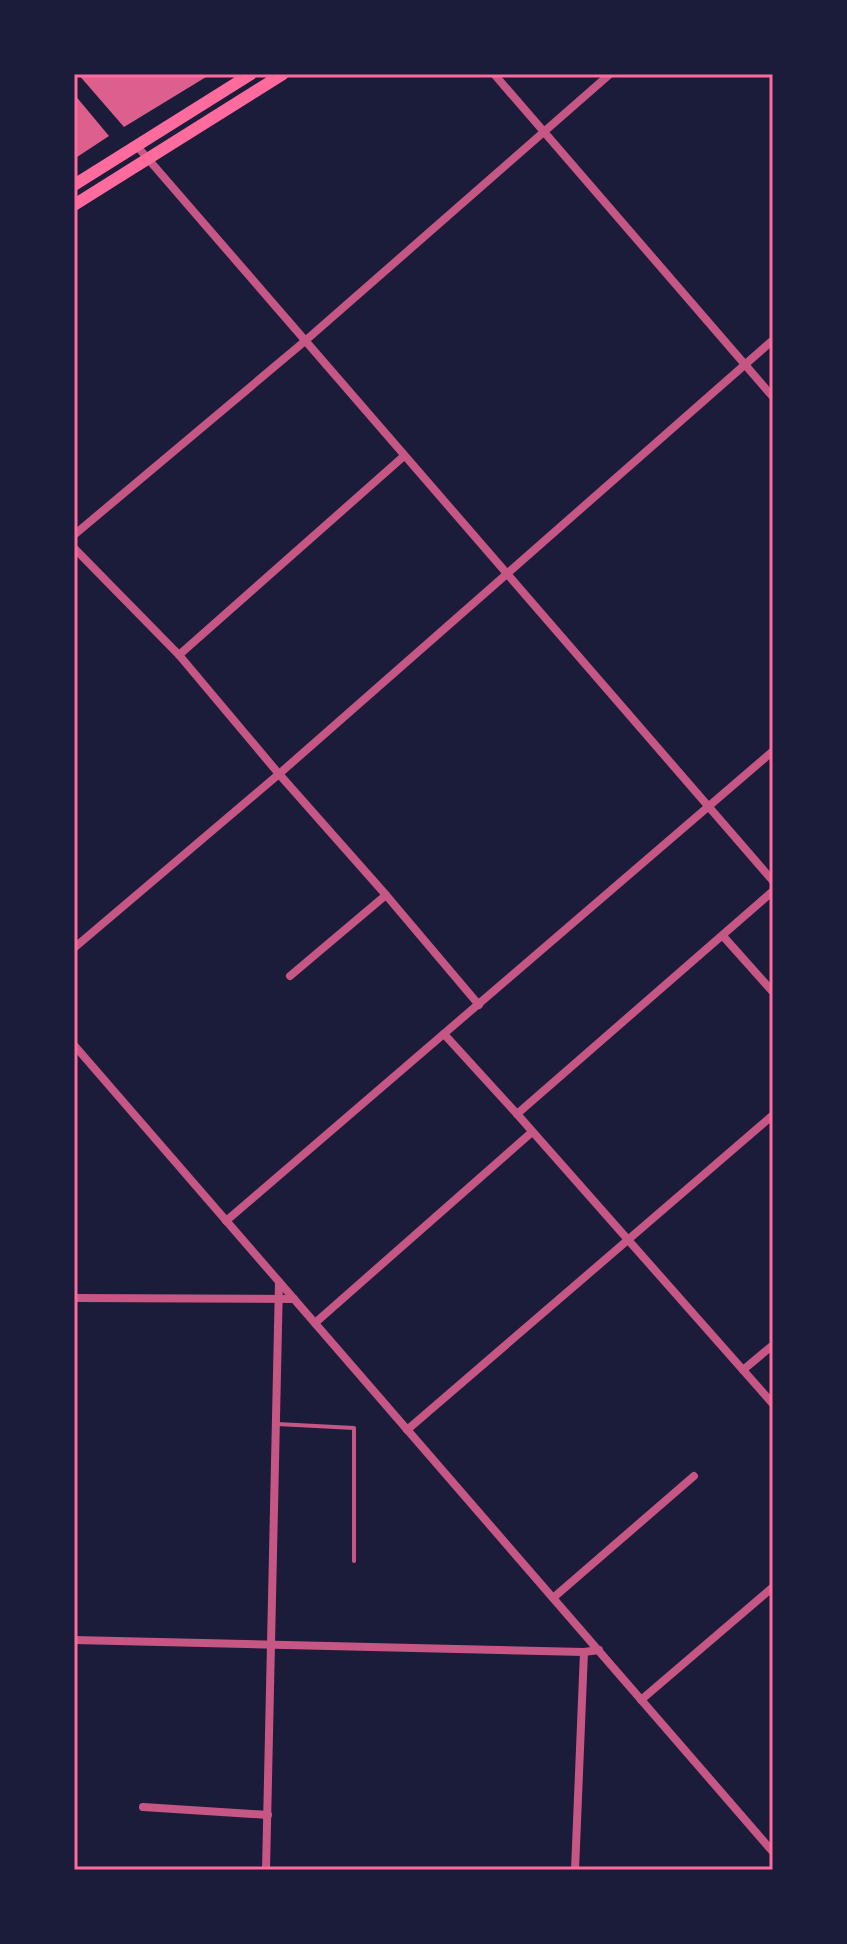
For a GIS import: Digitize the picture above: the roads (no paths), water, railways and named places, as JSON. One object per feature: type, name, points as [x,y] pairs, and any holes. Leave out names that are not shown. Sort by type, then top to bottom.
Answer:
[{"type":"main road","points":[[74,185],[251,74]]},
{"type":"main road","points":[[74,205],[283,74]]},
{"type":"street","points":[[494,74],[773,397]]},
{"type":"street","points":[[74,535],[305,341],[610,74]]},
{"type":"street","points":[[136,145],[773,881]]},
{"type":"street","points":[[74,948],[279,774],[773,340]]},
{"type":"street","points":[[179,655],[404,456]]},
{"type":"street","points":[[74,548],[179,655],[479,1005]]},
{"type":"street","points":[[226,1221],[773,751]]},
{"type":"street","points":[[517,1114],[773,891]]},
{"type":"street","points":[[290,976],[386,895]]},
{"type":"street","points":[[723,936],[773,992]]},
{"type":"street","points":[[444,1034],[773,1404]]},
{"type":"street","points":[[74,1045],[773,1852]]},
{"type":"street","points":[[407,1430],[773,1115]]},
{"type":"street","points":[[315,1323],[532,1132]]},
{"type":"street","points":[[266,1870],[279,1281]]},
{"type":"street","points":[[74,1298],[294,1299]]},
{"type":"street","points":[[743,1370],[773,1345]]},
{"type":"street","points":[[553,1598],[694,1476]]},
{"type":"street","points":[[641,1700],[773,1587]]},
{"type":"street","points":[[74,1640],[599,1650]]},
{"type":"street","points":[[575,1870],[584,1652]]},
{"type":"street","points":[[143,1807],[268,1815]]},
{"type":"lane","points":[[277,1424],[354,1428],[354,1561]]}]
